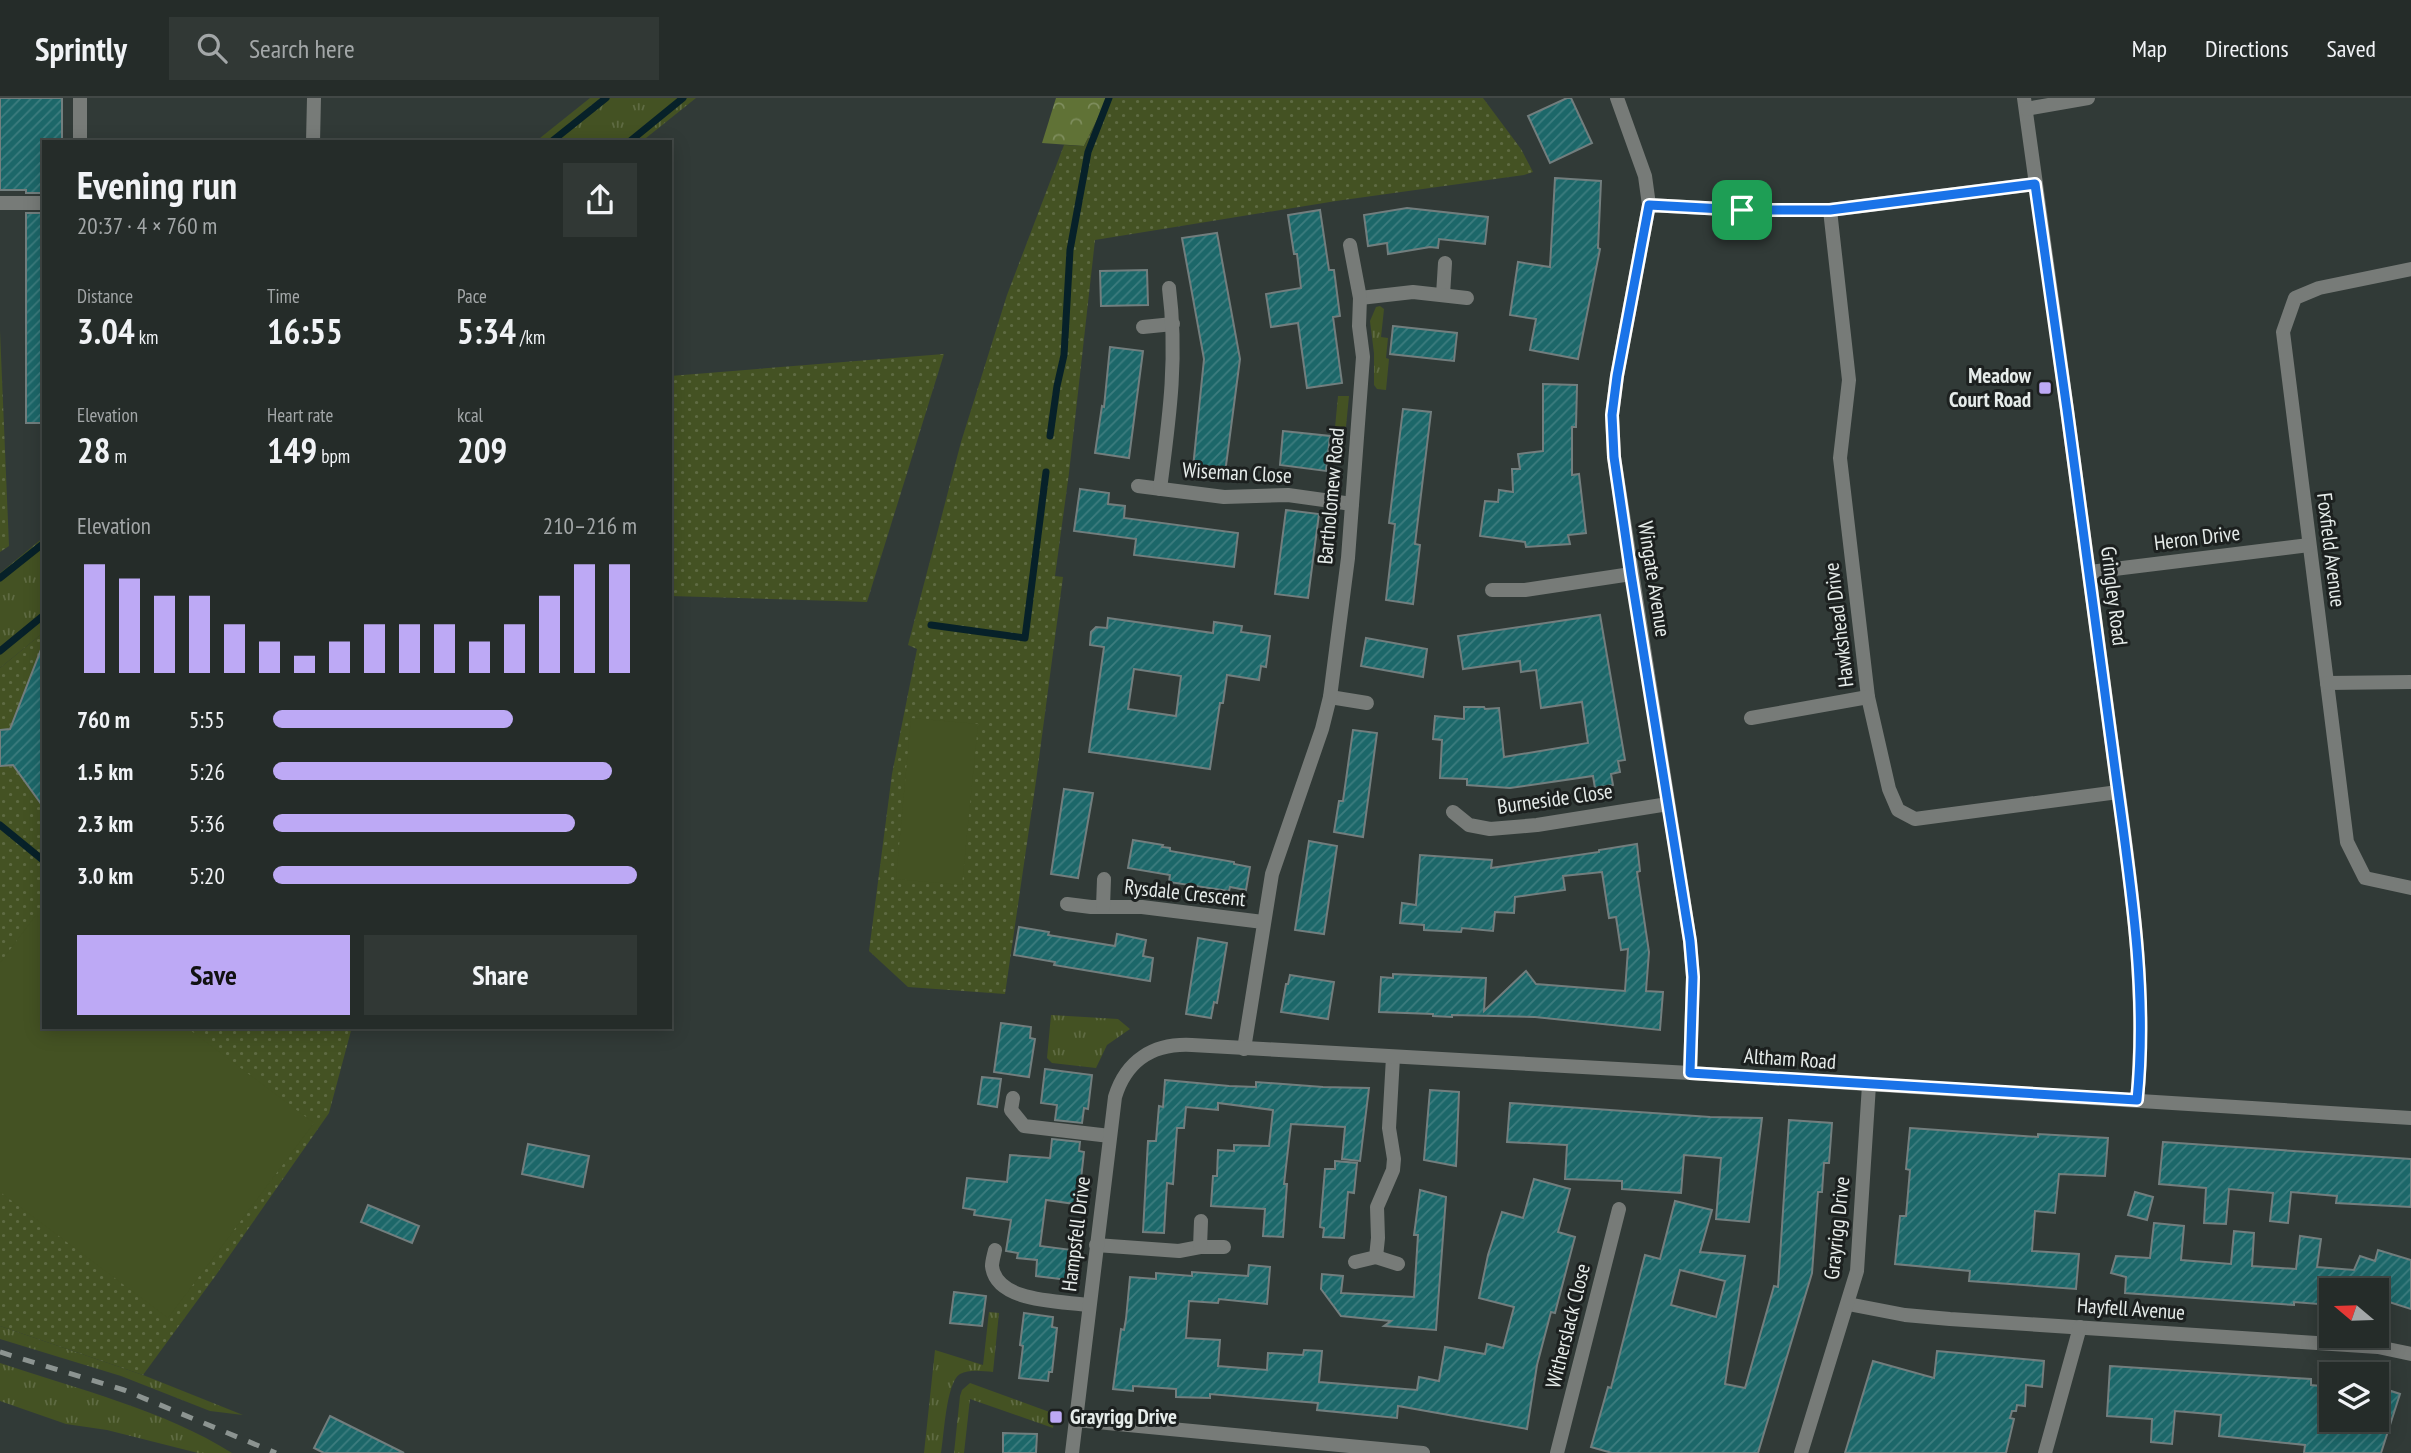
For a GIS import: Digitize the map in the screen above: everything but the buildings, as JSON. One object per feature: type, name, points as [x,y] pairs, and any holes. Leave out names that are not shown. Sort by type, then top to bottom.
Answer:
[{"type":"street","points":[[80,98],[80,140]]},
{"type":"street","points":[[313,140],[314,98]]},
{"type":"street","name":"Wingate Avenue","points":[[1617,98],[1645,176],[1649,205],[1612,415],[1614,457],[1690,941],[1693,977],[1690,1073]]},
{"type":"street","points":[[2025,103],[2088,98]]},
{"type":"street","name":"Gringley Road","points":[[2025,103],[2090,572],[2140,982],[2142,1023],[2137,1100]]},
{"type":"street","points":[[1649,205],[1742,210],[1830,210],[2035,184]]},
{"type":"street","points":[[0,203],[42,203]]},
{"type":"street","name":"Hawkshead Drive","points":[[1830,210],[1849,380],[1840,458],[1868,697],[1889,789],[1898,810],[1916,819],[2118,792]]},
{"type":"street","name":"Bartholomew Road","points":[[1244,1049],[1264,922],[1280,849],[1322,729],[1342,611],[1363,357],[1359,326],[1360,298],[1350,245]]},
{"type":"street","points":[[1443,295],[1446,263]]},
{"type":"street","name":"Foxfield Avenue","points":[[2411,269],[2319,288],[2295,298],[2283,332],[2347,842],[2365,878],[2411,888]]},
{"type":"street","name":"Wiseman Close","points":[[1160,489],[1174,363],[1169,288]]},
{"type":"street","points":[[1360,298],[1405,292],[1467,298]]},
{"type":"street","points":[[1143,327],[1173,324]]},
{"type":"street","name":"Wiseman Close","points":[[1138,486],[1224,497],[1288,495],[1352,504]]},
{"type":"street","name":"Heron Drive","points":[[2090,572],[2309,545]]},
{"type":"street","points":[[1492,590],[1525,590],[1631,574]]},
{"type":"street","points":[[2327,683],[2411,682]]},
{"type":"street","points":[[1329,697],[1367,703]]},
{"type":"street","points":[[1751,718],[1868,697]]},
{"type":"street","name":"Burneside Close","points":[[1453,812],[1469,825],[1490,830],[1668,804]]},
{"type":"street","name":"Rysdale Crescent","points":[[1103,907],[1104,879]]},
{"type":"street","name":"Rysdale Crescent","points":[[1067,904],[1142,907],[1264,922]]},
{"type":"street","name":"Altham Road","points":[[1167,1047],[1180,1044],[1690,1073],[2411,1118]]},
{"type":"street","name":"Hampsfell Drive","points":[[1072,1453],[1115,1097],[1120,1081],[1131,1067],[1146,1054],[1167,1047]]},
{"type":"street","points":[[1376,1257],[1377,1207],[1394,1170],[1389,1128],[1393,1057]]},
{"type":"street","name":"Grayrigg Drive","points":[[1801,1453],[1857,1271],[1869,1085]]},
{"type":"street","points":[[1013,1098],[1011,1110],[1024,1126],[1110,1136]]},
{"type":"street","name":"Witherslack Close","points":[[1557,1453],[1619,1209]]},
{"type":"street","points":[[1200,1247],[1201,1221]]},
{"type":"street","points":[[1096,1245],[1179,1251],[1200,1247],[1224,1247]]},
{"type":"street","points":[[995,1250],[992,1266],[996,1278],[1016,1294],[1088,1305]]},
{"type":"street","points":[[1355,1262],[1376,1257],[1398,1264]]},
{"type":"street","name":"Hayfell Avenue","points":[[1848,1304],[1927,1317],[2378,1347],[2411,1354]]},
{"type":"street","points":[[2045,1453],[2080,1327]]},
{"type":"street","points":[[1076,1420],[1423,1453]]},
{"type":"green space","points":[[590,98],[696,98],[644,140],[538,140]]},
{"type":"green space","points":[[1056,98],[1108,98],[1084,146],[1042,143]]},
{"type":"green space","points":[[1108,98],[1483,98],[1521,149],[1533,172],[1095,240],[1055,576],[1063,577],[1005,994],[908,987],[869,951],[892,774],[917,649],[908,645],[961,442],[1007,295],[1064,145],[1084,146]]},
{"type":"green space","points":[[1376,307],[1384,309],[1381,337],[1388,338],[1386,390],[1377,389],[1374,385],[1370,321]]},
{"type":"green space","points":[[0,331],[9,546],[0,552]]},
{"type":"green space","points":[[944,354],[867,602],[672,596],[672,376]]},
{"type":"green space","points":[[1338,396],[1349,396],[1344,447],[1340,447],[1340,440],[1334,438]]},
{"type":"green space","points":[[42,539],[42,634],[0,668],[0,573]]},
{"type":"green space","points":[[42,634],[42,1029],[351,1029],[329,1113],[143,1375],[0,1326],[0,668]]},
{"type":"green space","points":[[911,718],[978,724],[962,885],[896,879]]},
{"type":"green space","points":[[36,915],[42,920],[42,1029],[189,1029],[314,1123],[168,1318],[0,1192],[0,963]]},
{"type":"green space","points":[[1051,1015],[1118,1019],[1130,1029],[1107,1045],[1096,1068],[1052,1063],[1047,1058]]},
{"type":"green space","points":[[989,1312],[999,1313],[993,1372],[968,1371],[955,1379],[946,1410],[941,1453],[924,1453],[935,1350],[983,1365]]},
{"type":"green space","points":[[0,1326],[143,1375],[243,1415],[210,1411],[121,1376],[0,1339]]},
{"type":"green space","points":[[0,1363],[149,1412],[232,1453],[198,1453],[107,1430],[66,1424],[0,1401]]},
{"type":"green space","points":[[970,1383],[1055,1414],[1053,1428],[970,1399],[964,1453],[954,1453],[960,1396]]},
{"type":"waterway","points":[[554,140],[606,98]]},
{"type":"waterway","points":[[631,140],[683,98]]},
{"type":"waterway","points":[[1050,436],[1064,355],[1070,250],[1088,152],[1109,98]]},
{"type":"waterway","points":[[931,625],[1025,638],[1046,472]]},
{"type":"waterway","points":[[0,578],[42,545]]},
{"type":"waterway","points":[[0,651],[42,617]]},
{"type":"waterway","points":[[0,825],[42,859]]},
{"type":"railway","points":[[0,1352],[124,1390],[276,1453]]},
{"type":"place","name":"Meadow Court Road","points":[[2045,388]]},
{"type":"place","name":"Grayrigg Drive","points":[[1056,1417]]},
{"type":"route","points":[[2035,184],[2090,572],[2130,891],[2142,1023],[2137,1100],[1690,1073],[1693,977],[1690,941],[1631,574],[1614,457],[1612,415],[1649,205],[1742,210],[1830,210],[2035,184]]}]
